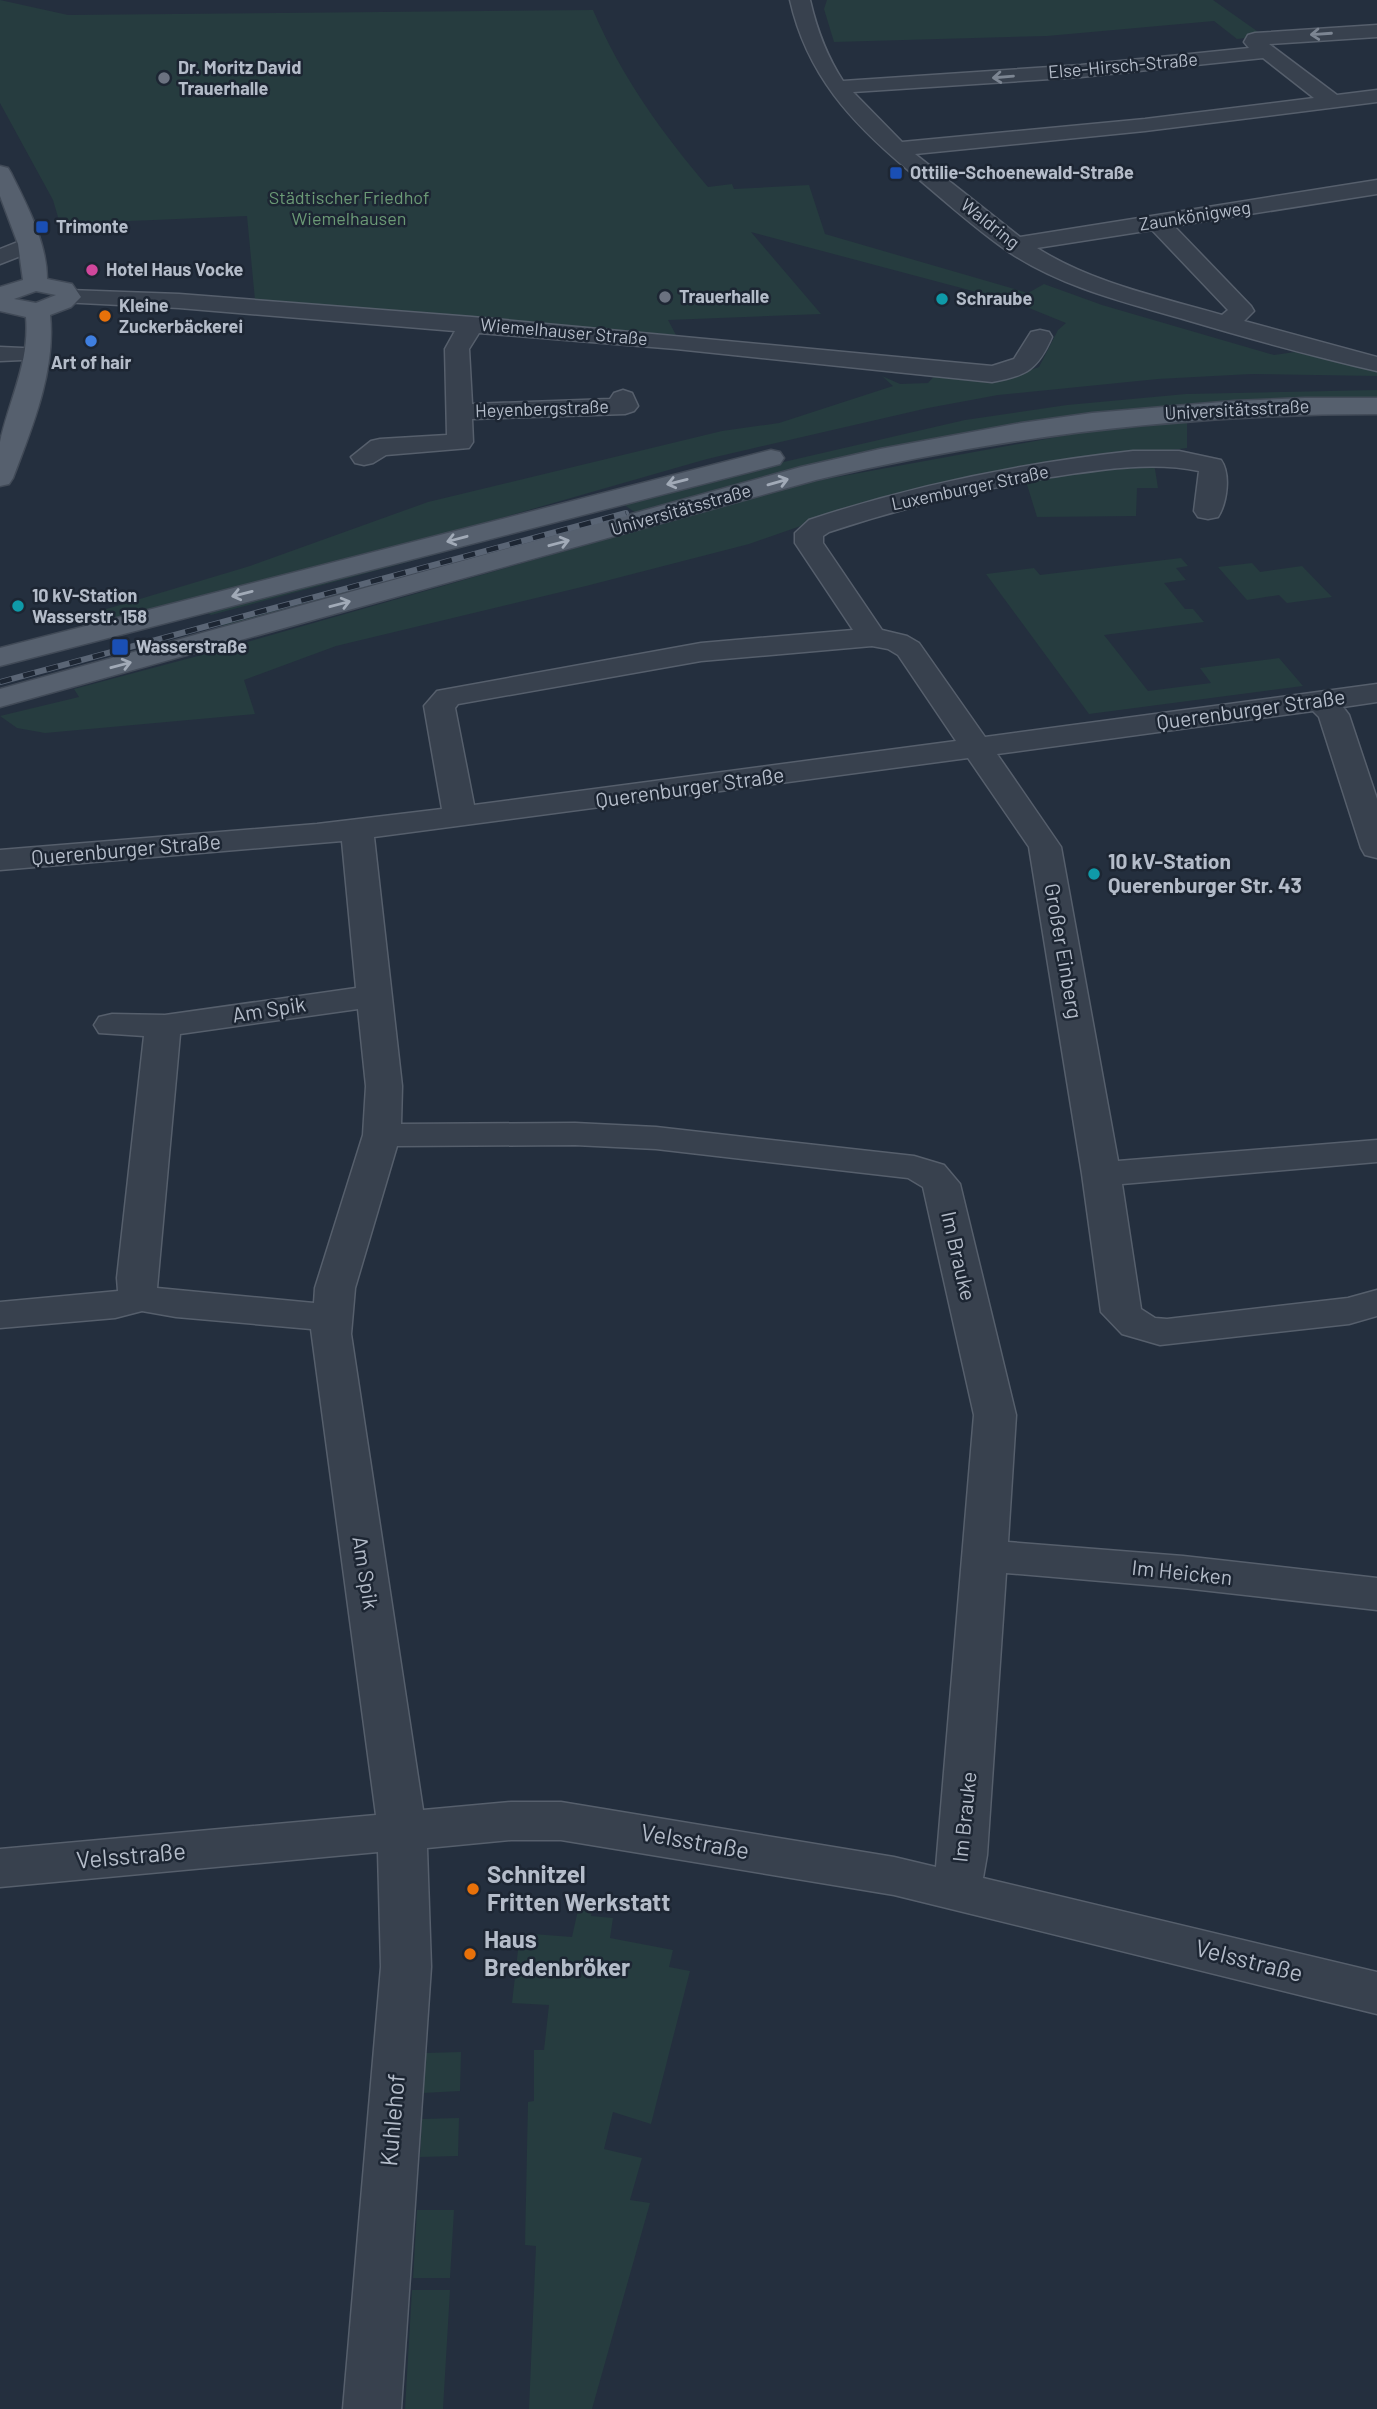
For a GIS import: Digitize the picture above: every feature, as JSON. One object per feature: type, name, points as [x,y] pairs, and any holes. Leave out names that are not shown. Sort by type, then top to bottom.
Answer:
[{"type":"main road","points":[[0,173],[19,216],[37,273],[35,284]]},
{"type":"main road","points":[[35,284],[64,289],[69,297],[58,305],[37,310],[5,305],[1,301],[4,291],[35,284]]},
{"type":"main road","points":[[0,478],[7,442],[36,354],[39,334],[37,310]]},
{"type":"main road","name":"Universitätsstraße","points":[[0,657],[749,464],[940,420],[1075,400],[1163,392],[1250,387],[1377,385]]},
{"type":"main road","name":"Universitätsstraße","points":[[0,698],[810,473],[901,451],[1007,432],[1124,417],[1264,407],[1377,406]]},
{"type":"main road","points":[[0,645],[37,647]]},
{"type":"street","name":"Waldring","points":[[800,0],[814,48],[839,88],[863,117],[896,149],[1014,245],[1045,263],[1104,288],[1377,364]]},
{"type":"street","name":"Else-Hirsch-Straße","points":[[839,88],[1079,71],[1377,31]]},
{"type":"street","points":[[1260,46],[1333,102]]},
{"type":"street","points":[[896,149],[1145,125],[1377,96]]},
{"type":"street","name":"Zaunkönigweg","points":[[1014,245],[1377,187]]},
{"type":"street","points":[[1157,222],[1242,311],[1226,324]]},
{"type":"street","points":[[0,257],[28,245]]},
{"type":"street","name":"Wiemelhauser Straße","points":[[69,297],[131,298],[676,341],[992,374],[1010,372],[1029,362],[1040,337]]},
{"type":"street","name":"Heyenbergstraße","points":[[364,457],[380,447],[460,442],[457,349],[472,324]]},
{"type":"street","points":[[0,354],[36,354]]},
{"type":"street","name":"Heyenbergstraße","points":[[459,412],[625,410]]},
{"type":"street","name":"Luxemburger Straße","points":[[872,637],[808,543],[808,533],[819,526],[974,484],[1139,458],[1200,461],[1212,466],[1214,479],[1208,511]]},
{"type":"street","points":[[460,817],[440,702],[448,697],[701,652],[872,637],[897,642],[909,649],[976,749]]},
{"type":"street","name":"Querenburger Straße","points":[[0,860],[357,830],[976,749],[1377,693]]},
{"type":"street","points":[[1321,701],[1334,715],[1377,848]]},
{"type":"street","name":"Großer Einberg","points":[[976,749],[1045,847],[1101,1174],[1121,1312],[1128,1321],[1140,1328],[1167,1332],[1349,1311],[1377,1303]]},
{"type":"street","name":"Am Spik","points":[[357,830],[384,1086],[382,1135],[376,1160],[353,1223],[331,1315],[331,1334],[402,1832]]},
{"type":"street","name":"Am Spik","points":[[111,1025],[165,1026],[373,996]]},
{"type":"street","points":[[142,1298],[137,1289],[137,1278],[160,1043],[165,1026]]},
{"type":"street","name":"Im Brauke","points":[[382,1135],[575,1134],[656,1138],[914,1167],[931,1173],[941,1184],[995,1415],[963,1855],[956,1890]]},
{"type":"street","points":[[1101,1174],[1377,1151]]},
{"type":"street","points":[[0,1315],[115,1305],[142,1298],[189,1306],[307,1316],[331,1315]]},
{"type":"street","name":"Im Heicken","points":[[986,1556],[1183,1572],[1377,1594]]},
{"type":"street","name":"Velsstraße","points":[[0,1868],[511,1821],[561,1821],[894,1876],[1377,1993]]},
{"type":"street","name":"Kuhlehof","points":[[372,2409],[406,1967],[402,1832]]},
{"type":"green space","name":"Städtischer Friedhof Wiemelhausen","points":[[0,0],[68,15],[593,10],[616,58],[644,103],[708,187],[732,184],[734,189],[809,185],[825,234],[1028,293],[1044,284],[1102,305],[1274,355],[1295,352],[1377,372],[1377,376],[1251,374],[1158,379],[998,395],[928,408],[707,459],[351,561],[91,627],[73,619],[250,566],[428,502],[722,431],[779,423],[893,386],[882,376],[900,384],[928,383],[938,372],[1013,376],[1039,367],[1058,330],[1066,323],[1014,302],[751,232],[821,314],[668,320],[676,335],[255,300],[247,216],[60,224],[53,200],[0,103]]},
{"type":"green space","points":[[827,0],[1213,0],[1264,36],[1237,39],[1214,21],[1047,36],[834,42],[824,9]]},
{"type":"green space","points":[[1377,390],[1377,401],[1038,423],[226,629],[222,625],[636,513],[623,504],[211,615],[208,613],[732,474],[965,420],[1067,405],[1186,394]]},
{"type":"green space","points":[[1187,422],[1187,448],[997,473],[858,506],[749,544],[336,646],[244,680],[255,714],[45,733],[17,728],[0,716],[79,697],[74,689],[799,484],[1079,433]]},
{"type":"green space","points":[[1154,463],[1158,488],[1137,488],[1136,516],[1037,517],[1025,478]]},
{"type":"green space","points":[[1181,558],[1188,566],[1176,568],[1186,580],[1164,583],[1185,609],[1193,609],[1204,622],[1104,635],[1148,691],[1211,683],[1200,668],[1279,658],[1303,686],[1089,714],[986,574],[1034,568],[1040,575]]},
{"type":"green space","points":[[1252,563],[1260,572],[1302,566],[1332,597],[1287,603],[1279,595],[1247,600],[1218,567]]},
{"type":"green space","points":[[578,1910],[592,1911],[591,1916],[613,1918],[610,1938],[673,1950],[669,1967],[690,1971],[651,2124],[613,2112],[604,2149],[642,2158],[630,2200],[650,2203],[592,2409],[529,2409],[536,2246],[525,2245],[528,2102],[534,2101],[534,2050],[544,2050],[549,2005],[512,2003],[520,1933],[572,1937]]},
{"type":"green space","points":[[461,2052],[460,2091],[423,2093],[425,2053]]},
{"type":"green space","points":[[459,2118],[458,2156],[420,2157],[422,2119]]},
{"type":"green space","points":[[417,2210],[454,2210],[450,2278],[413,2278]]},
{"type":"green space","points":[[412,2290],[450,2290],[443,2409],[405,2409]]},
{"type":"railway","points":[[0,682],[626,513]]},
{"type":"place","name":"Dr. Moritz David Trauerhalle","points":[[164,78]]},
{"type":"place","name":"Ottilie-Schoenewald-Straße","points":[[896,173]]},
{"type":"place","name":"Trimonte","points":[[42,227]]},
{"type":"place","name":"Hotel Haus Vocke","points":[[92,270]]},
{"type":"place","name":"Trauerhalle","points":[[665,297]]},
{"type":"place","name":"Schraube","points":[[942,299]]},
{"type":"place","name":"Kleine Zuckerbäckerei","points":[[105,316]]},
{"type":"place","name":"Art of hair","points":[[91,341]]},
{"type":"place","name":"10 kV-Station Wasserstr. 158","points":[[18,606]]},
{"type":"place","name":"Wasserstraße","points":[[120,647]]},
{"type":"place","name":"10 kV-Station Querenburger Str. 43","points":[[1094,874]]},
{"type":"place","name":"Schnitzel Fritten Werkstatt","points":[[473,1889]]},
{"type":"place","name":"Haus Bredenbröker","points":[[470,1954]]}]
